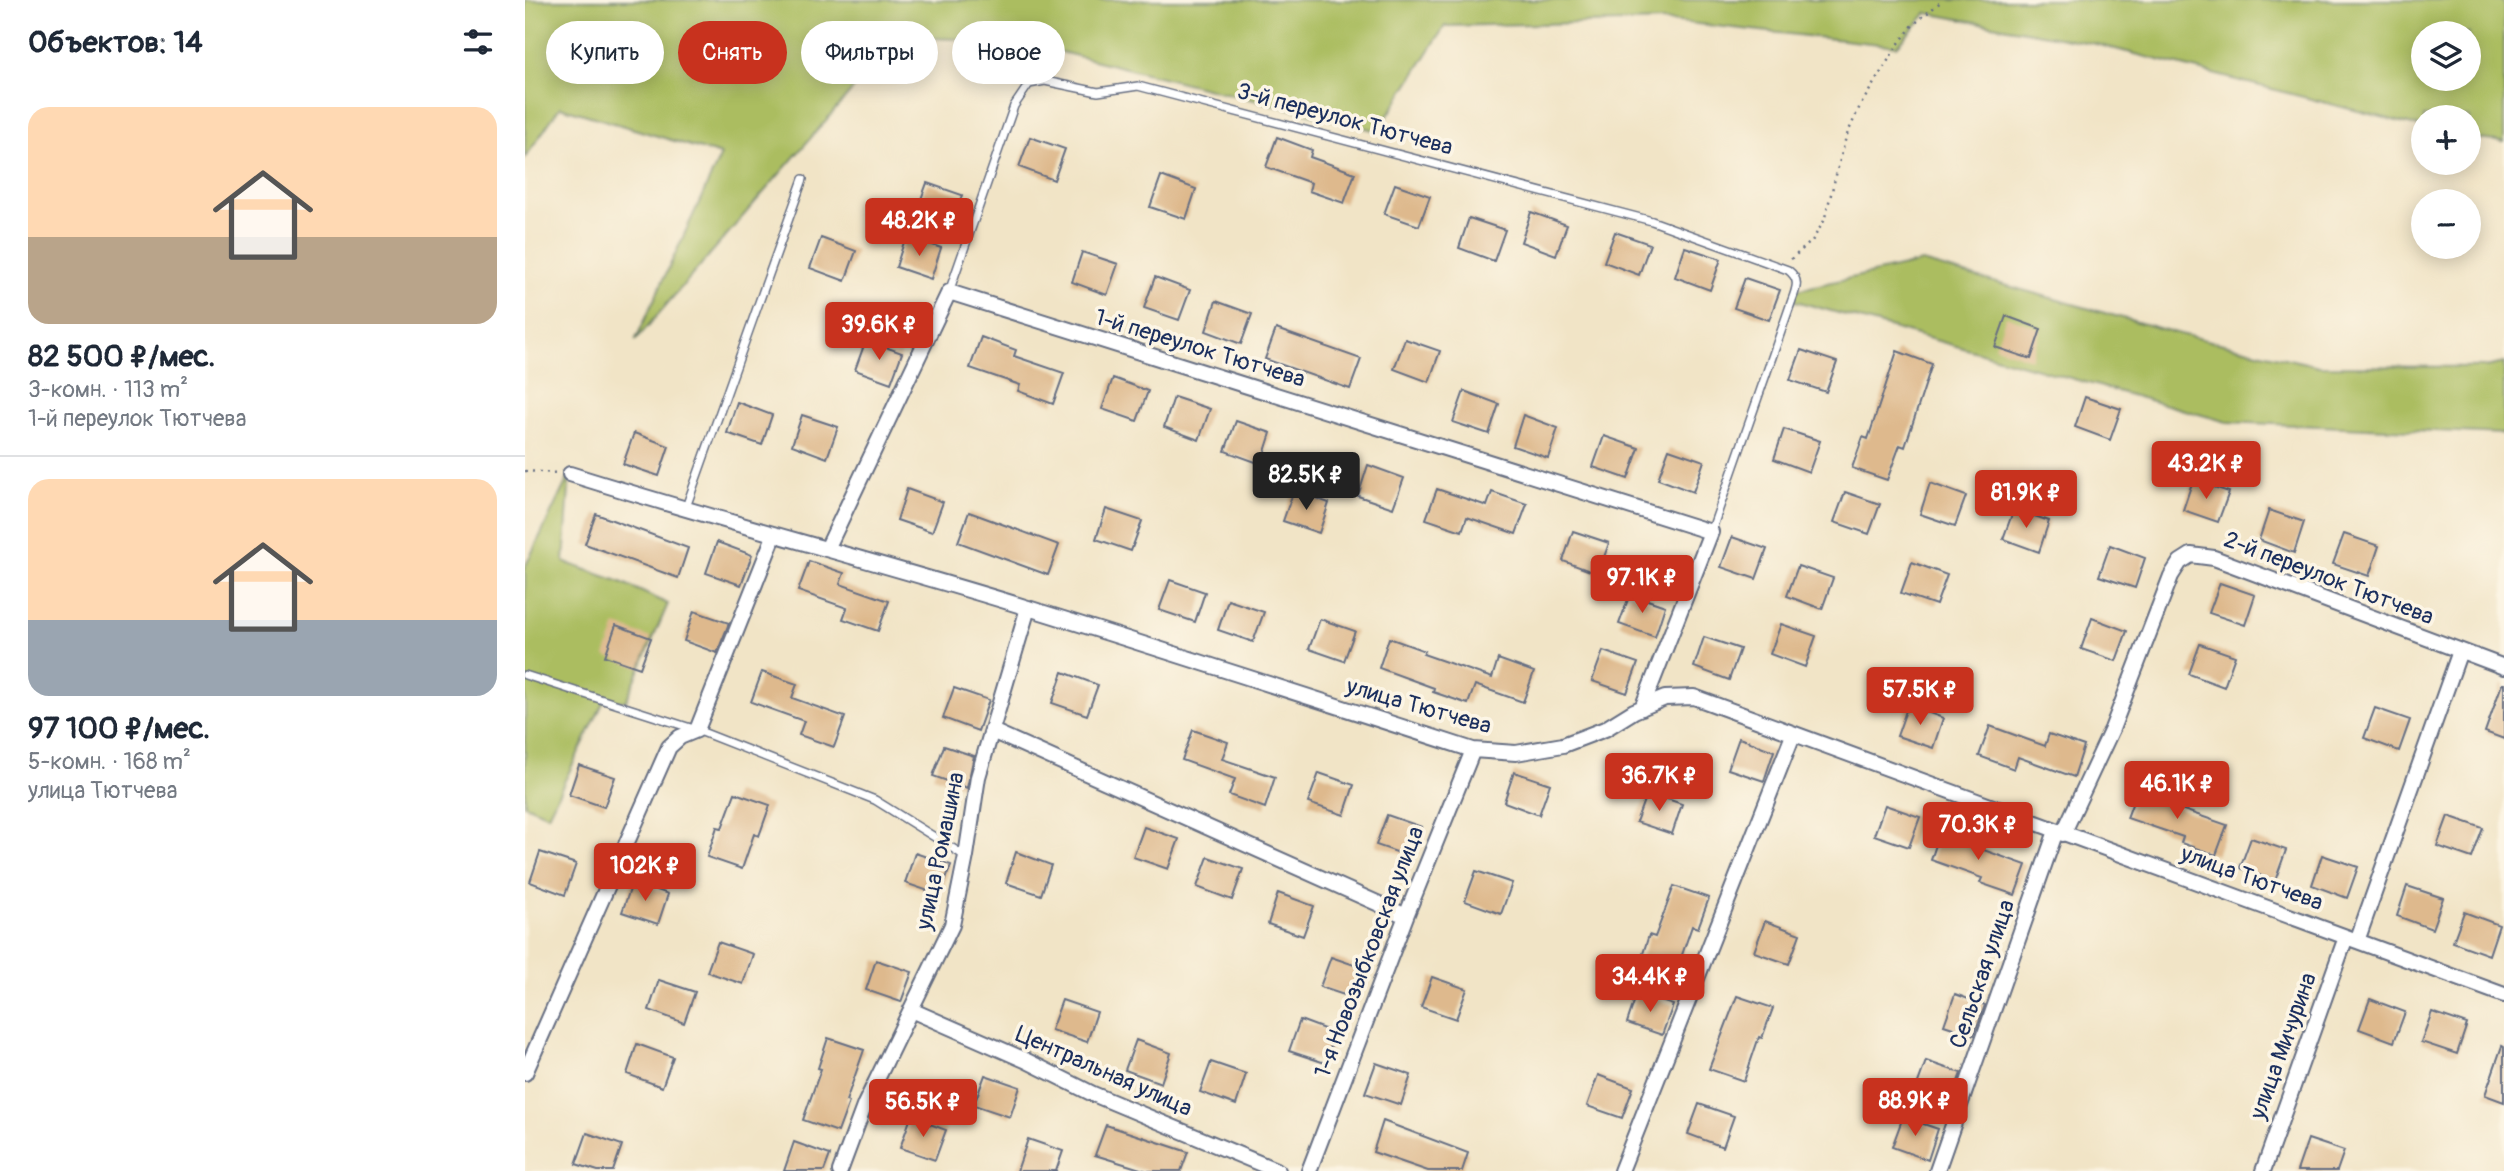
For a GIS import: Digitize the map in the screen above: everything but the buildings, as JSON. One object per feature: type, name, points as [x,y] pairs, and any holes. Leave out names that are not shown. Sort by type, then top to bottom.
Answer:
[{"type":"street","name":"1-й переулок Тютчева","points":[[949,292],[1711,532]]},
{"type":"street","points":[[827,549],[949,292]]},
{"type":"street","name":"улица Тютчева","points":[[570,474],[685,510],[1028,608],[1473,750],[1516,753],[1563,745],[1605,729],[1665,698],[1694,697],[2504,995]]},
{"type":"street","points":[[1642,708],[1711,532]]},
{"type":"street","points":[[525,1073],[669,747],[680,737],[697,730],[774,536]]},
{"type":"street","name":"2-й переулок Тютчева","points":[[2059,832],[2112,729],[2171,576],[2180,562],[2191,555],[2214,558],[2504,667]]},
{"type":"street","name":"улица Ромашина","points":[[840,1171],[865,1104],[952,925],[978,777],[1028,608]]},
{"type":"street","name":"улица Мичурина","points":[[2263,1171],[2460,651]]},
{"type":"street","points":[[992,732],[1406,916]]},
{"type":"street","points":[[1621,1171],[1793,735]]},
{"type":"street","name":"1-я Новозыбковская улица","points":[[1309,1171],[1406,916],[1473,750]]},
{"type":"street","name":"Сельская улица","points":[[1937,1171],[2059,832]]},
{"type":"street","name":"Центральная улица","points":[[911,1010],[1025,1060],[1093,1094],[1278,1171]]},
{"type":"lane","name":"3-й переулок Тютчева","points":[[949,292],[1014,106],[1029,84],[1045,81],[1098,92],[1138,86],[1268,118],[1652,221],[1780,267]]},
{"type":"lane","points":[[685,510],[803,179]]},
{"type":"lane","points":[[1711,532],[1796,290],[1797,281],[1794,275],[1780,267]]},
{"type":"lane","points":[[525,675],[697,730],[875,800],[966,856]]},
{"type":"path","points":[[1780,267],[1812,241],[1824,221],[1846,137],[1860,106],[1897,46],[1913,26],[1943,0]]},
{"type":"path","points":[[525,471],[570,474]]},
{"type":"green space","points":[[525,0],[2501,0],[2504,3],[2504,142],[2481,139],[2481,105],[2411,105],[2411,125],[2096,44],[1927,13],[1897,46],[1670,21],[1445,26],[1378,131],[1065,53],[1065,21],[952,21],[952,39],[938,38],[938,21],[801,21],[801,84],[857,84],[635,341],[721,155],[560,107],[525,158]]},
{"type":"green space","points":[[1922,262],[2180,334],[2319,366],[2486,367],[2504,363],[2504,434],[2227,422],[1792,300],[1796,290]]},
{"type":"green space","points":[[570,474],[564,562],[621,582],[668,604],[626,701],[604,701],[548,815],[525,805],[525,567]]}]
